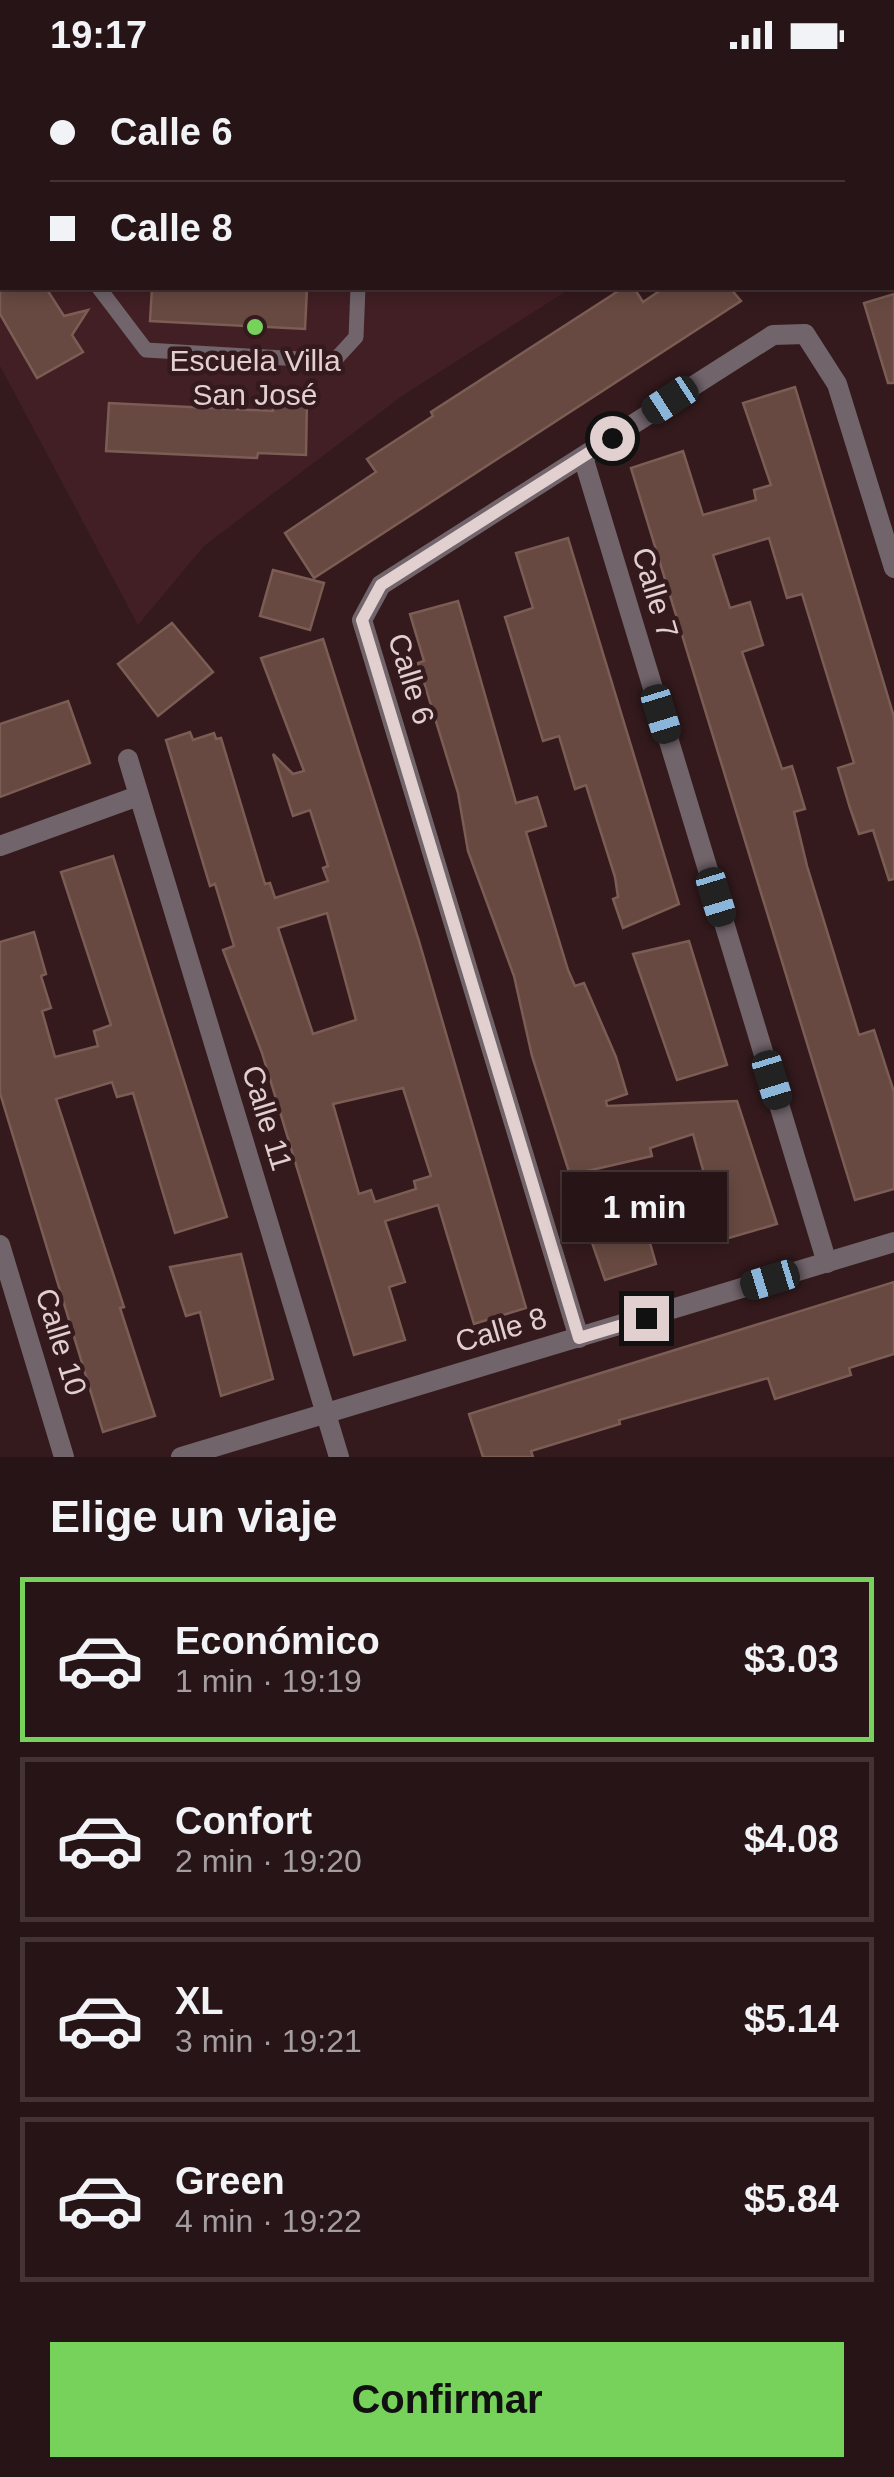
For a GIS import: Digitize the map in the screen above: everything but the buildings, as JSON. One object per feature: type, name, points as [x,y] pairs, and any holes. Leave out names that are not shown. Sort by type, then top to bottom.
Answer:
[{"type":"street","name":"Calle 6","points":[[579,1338],[362,620],[381,585],[772,334],[805,334],[838,384],[894,568]]},
{"type":"street","name":"Calle 7","points":[[583,456],[827,1263]]},
{"type":"street","name":"Calle 11","points":[[128,759],[338,1457]]},
{"type":"street","points":[[0,846],[138,796]]},
{"type":"street","name":"Calle 8","points":[[181,1457],[894,1242]]},
{"type":"street","name":"Calle 10","points":[[0,1245],[64,1457]]},
{"type":"lane","points":[[101,290],[146,350],[334,361],[356,337],[358,290]]},
{"type":"shaded area","name":"Escuela Villa San José","points":[[0,290],[568,290],[402,396],[204,546],[138,625],[0,366]]},
{"type":"place","name":"Escuela Villa San José","points":[[255,327]]},
{"type":"route","points":[[612,438],[381,585],[362,620],[579,1338],[646,1318]]}]
